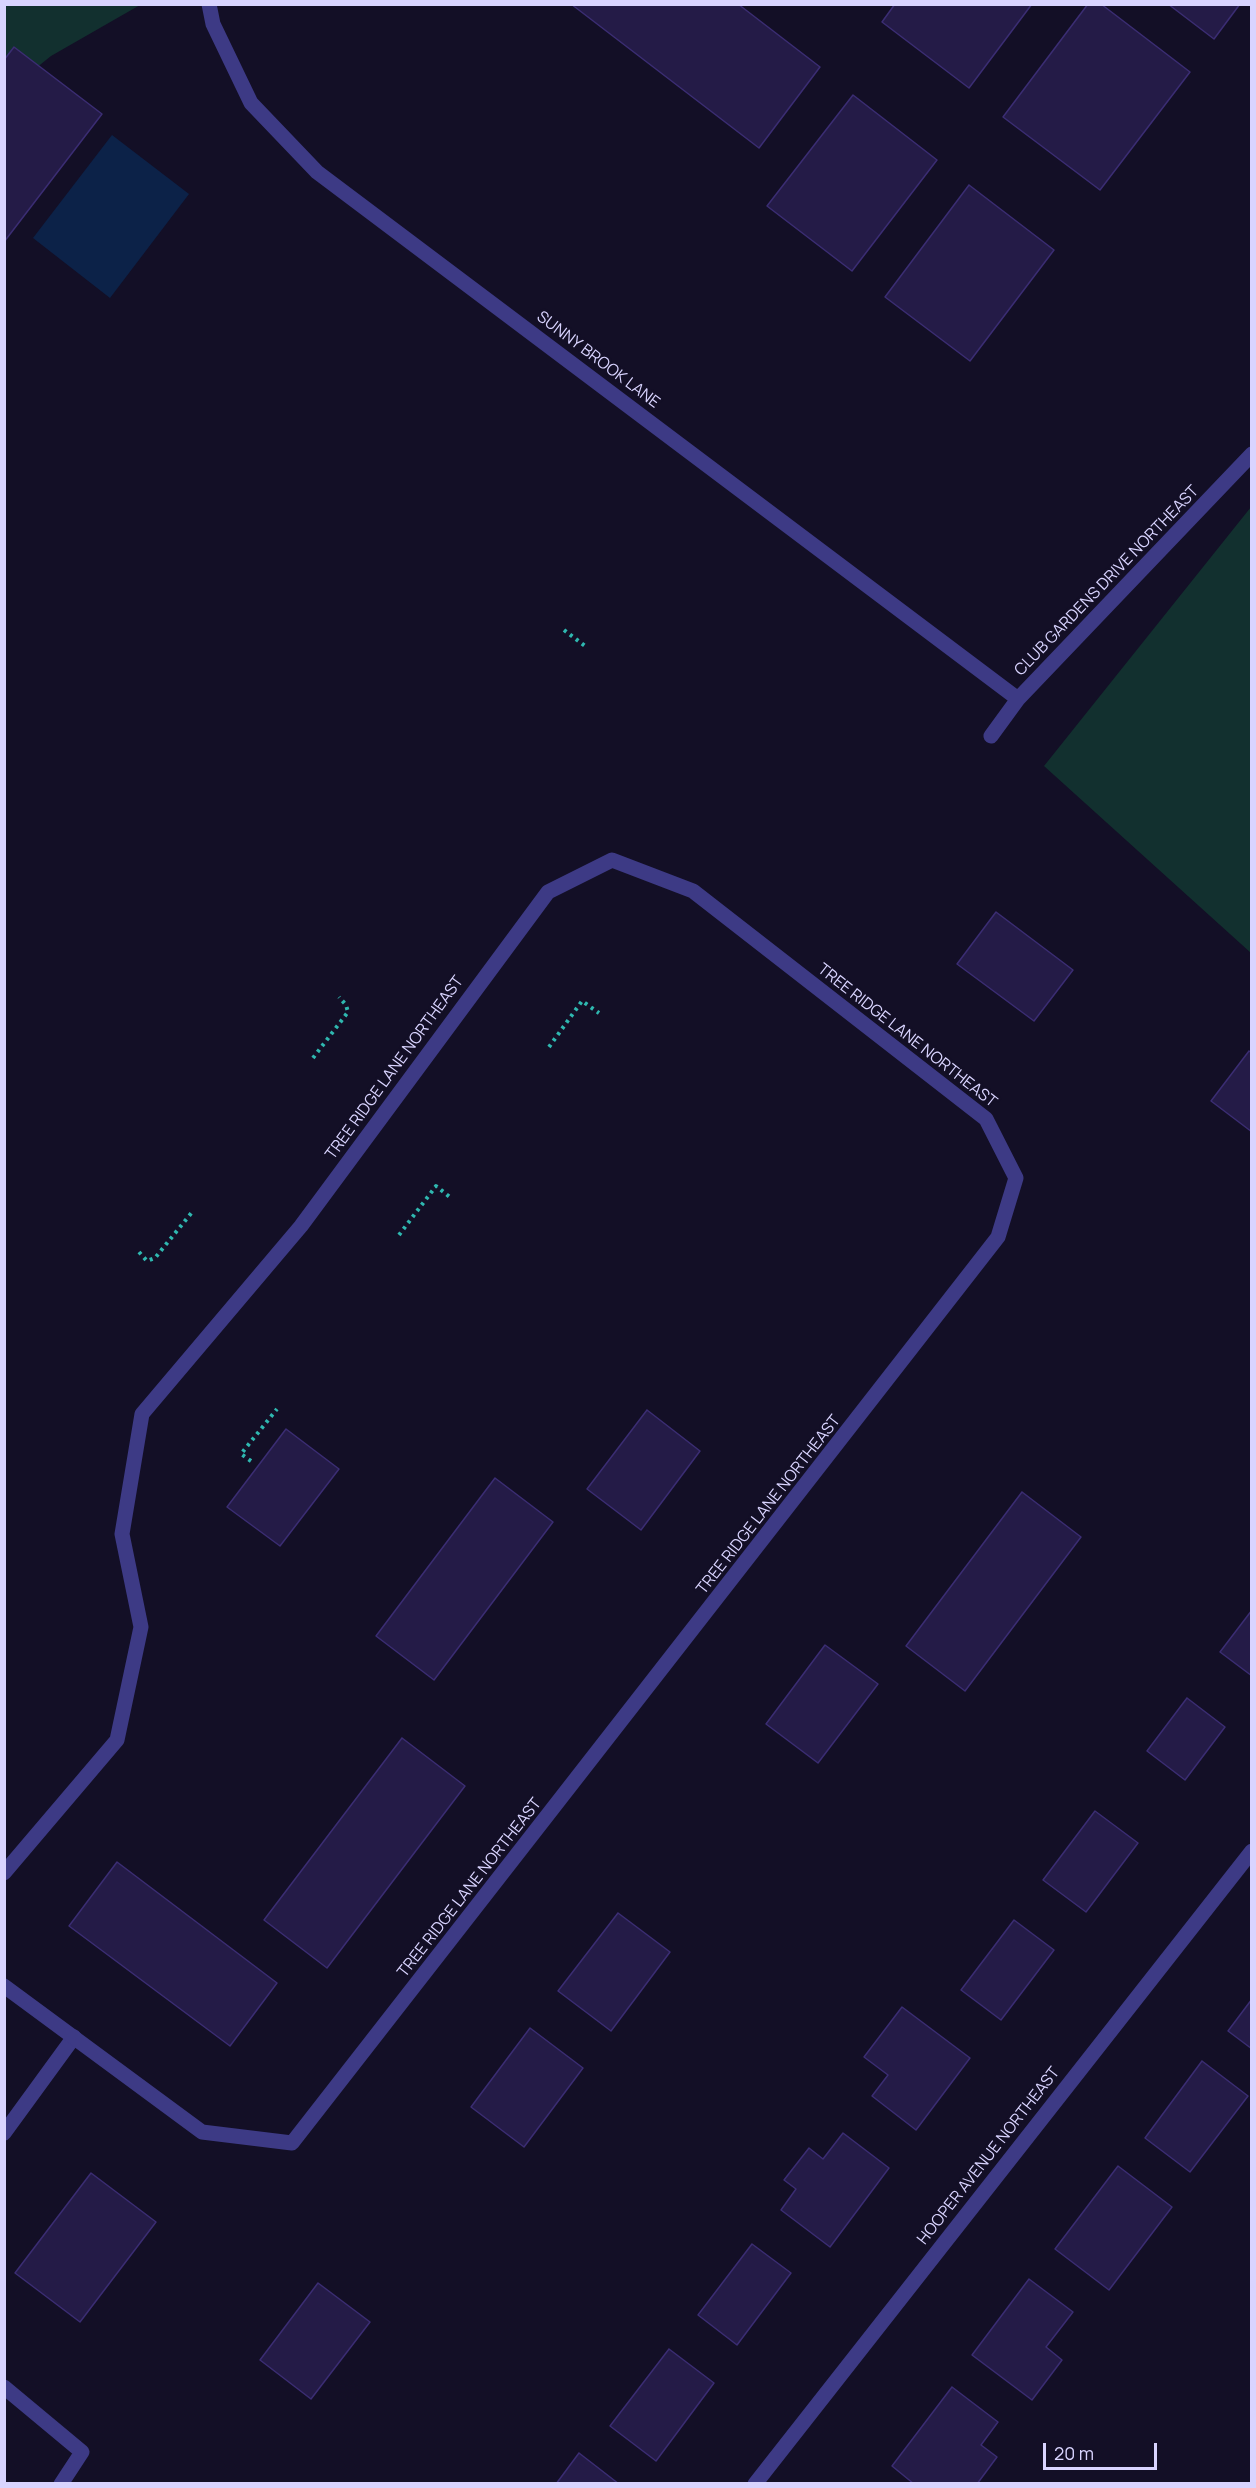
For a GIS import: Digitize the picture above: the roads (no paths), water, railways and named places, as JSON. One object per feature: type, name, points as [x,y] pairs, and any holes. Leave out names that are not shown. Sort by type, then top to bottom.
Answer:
[{"type":"street","name":"SUNNY BROOK LANE","points":[[209,4],[213,24],[251,103],[317,172],[1018,699]]},
{"type":"street","name":"CLUB GARDENS DRIVE NORTHEAST","points":[[991,736],[1018,699],[1251,454]]},
{"type":"street","name":"TREE RIDGE LANE NORTHEAST","points":[[4,1873],[117,1740],[141,1627],[122,1534],[142,1414],[302,1226],[548,892],[612,860],[693,891],[986,1119],[1016,1178],[998,1237],[292,2144],[202,2132],[4,1986]]},
{"type":"street","name":"HOOPER AVENUE NORTHEAST","points":[[755,2484],[1251,1851]]},
{"type":"street","points":[[4,2133],[74,2037]]},
{"type":"street","points":[[4,2387],[82,2452],[61,2484]]},
{"type":"water","points":[[112,135],[189,194],[110,298],[33,238]]}]
